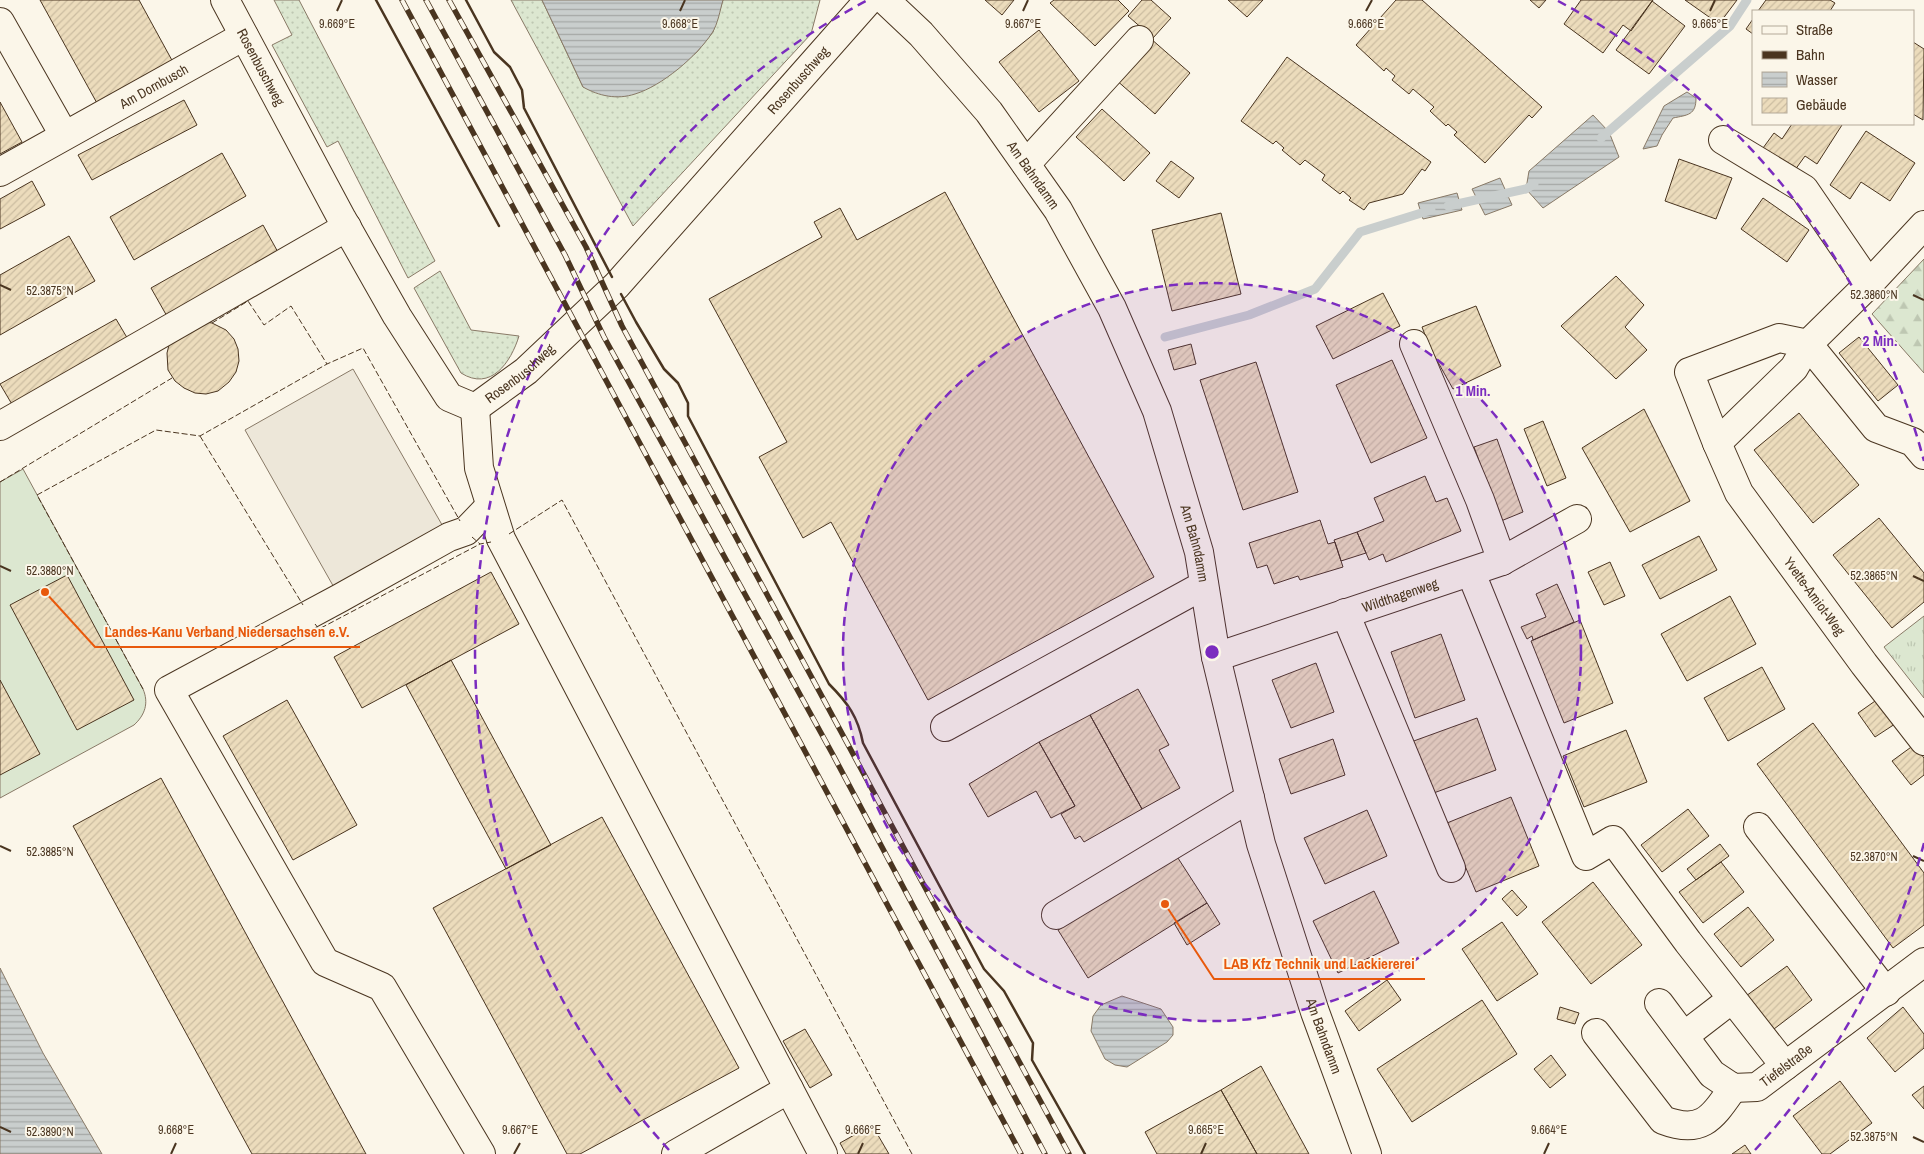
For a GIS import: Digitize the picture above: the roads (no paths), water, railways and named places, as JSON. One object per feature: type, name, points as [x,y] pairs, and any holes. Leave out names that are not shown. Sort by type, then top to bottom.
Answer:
[{"type":"street","name":"Rosenbuschweg","points":[[225,0],[397,316],[449,397],[475,408],[526,371],[617,286],[869,0]]},
{"type":"street","name":"Am Bahndamm","points":[[885,0],[922,34],[976,98],[1058,210],[1112,308],[1157,412],[1199,552],[1216,657],[1261,844],[1315,1012],[1367,1154]]},
{"type":"street","points":[[0,22],[64,135]]},
{"type":"street","name":"Am Dornbusch","points":[[0,172],[244,36]]},
{"type":"street","points":[[1026,164],[1139,40]]},
{"type":"street","points":[[1723,140],[1804,189],[1869,284]]},
{"type":"street","points":[[1717,443],[1794,368],[1808,344],[1869,284],[1924,225]]},
{"type":"street","points":[[0,426],[347,226]]},
{"type":"street","name":"Yvette-Amiot-Weg","points":[[1808,344],[1779,338],[1689,372],[1739,493],[1864,664],[1924,741]]},
{"type":"street","points":[[1414,344],[1480,500],[1502,561]]},
{"type":"street","points":[[1808,344],[1876,428],[1913,442],[1924,455]]},
{"type":"street","points":[[475,408],[479,468],[501,539],[823,1154]]},
{"type":"street","points":[[482,1154],[382,987],[325,962],[169,690],[449,537],[466,531],[490,506]]},
{"type":"street","name":"Wildthagenweg","points":[[1216,657],[1471,573],[1502,561],[1577,519]]},
{"type":"street","points":[[1471,573],[1586,856],[1613,840],[1732,999],[1785,1066]]},
{"type":"street","points":[[945,727],[1204,585]]},
{"type":"street","points":[[1345,613],[1451,868]]},
{"type":"street","points":[[1056,915],[1250,798]]},
{"type":"street","points":[[1758,827],[1886,992]]},
{"type":"street","name":"Tiefelstraße","points":[[1733,1088],[1757,1087],[1924,962]]},
{"type":"street","points":[[1684,1036],[1732,999]]},
{"type":"street","points":[[1596,1033],[1663,1120],[1677,1125],[1697,1126],[1717,1110],[1733,1088],[1712,1074],[1660,1003]]},
{"type":"street","points":[[676,1154],[789,1089]]},
{"type":"water","points":[[542,0],[723,0],[712,33],[678,69],[645,90],[628,96],[615,97],[595,93],[583,87]]},
{"type":"water","points":[[1687,92],[1696,98],[1693,111],[1687,115],[1673,118],[1657,146],[1643,149],[1664,106]]},
{"type":"water","points":[[1593,115],[1609,132],[1619,157],[1543,208],[1526,189],[1529,171]]},
{"type":"water","points":[[1500,178],[1512,205],[1485,215],[1472,189]]},
{"type":"water","points":[[1457,193],[1462,210],[1423,219],[1418,203]]},
{"type":"water","points":[[0,968],[43,1053],[102,1154],[0,1154]]},
{"type":"water","points":[[1122,996],[1161,1009],[1173,1027],[1173,1035],[1167,1042],[1127,1067],[1115,1065],[1105,1059],[1091,1031],[1093,1016],[1101,1005]]},
{"type":"waterway","points":[[1601,138],[1730,26],[1747,0]]},
{"type":"waterway","points":[[1448,206],[1526,189],[1534,184]]},
{"type":"waterway","points":[[1165,337],[1249,315],[1315,289],[1360,232],[1431,210]]},
{"type":"railway","points":[[402,0],[1021,1154]]},
{"type":"railway","points":[[426,0],[565,255],[604,337],[832,753],[1045,1154]]},
{"type":"railway","points":[[449,0],[586,247],[622,326],[1069,1154]]},
{"type":"place","name":"Landes-Kanu Verband Niedersachsen e.V.","points":[[45,592]]},
{"type":"place","name":"LAB Kfz Technik und Lackiererei","points":[[1165,904]]}]
